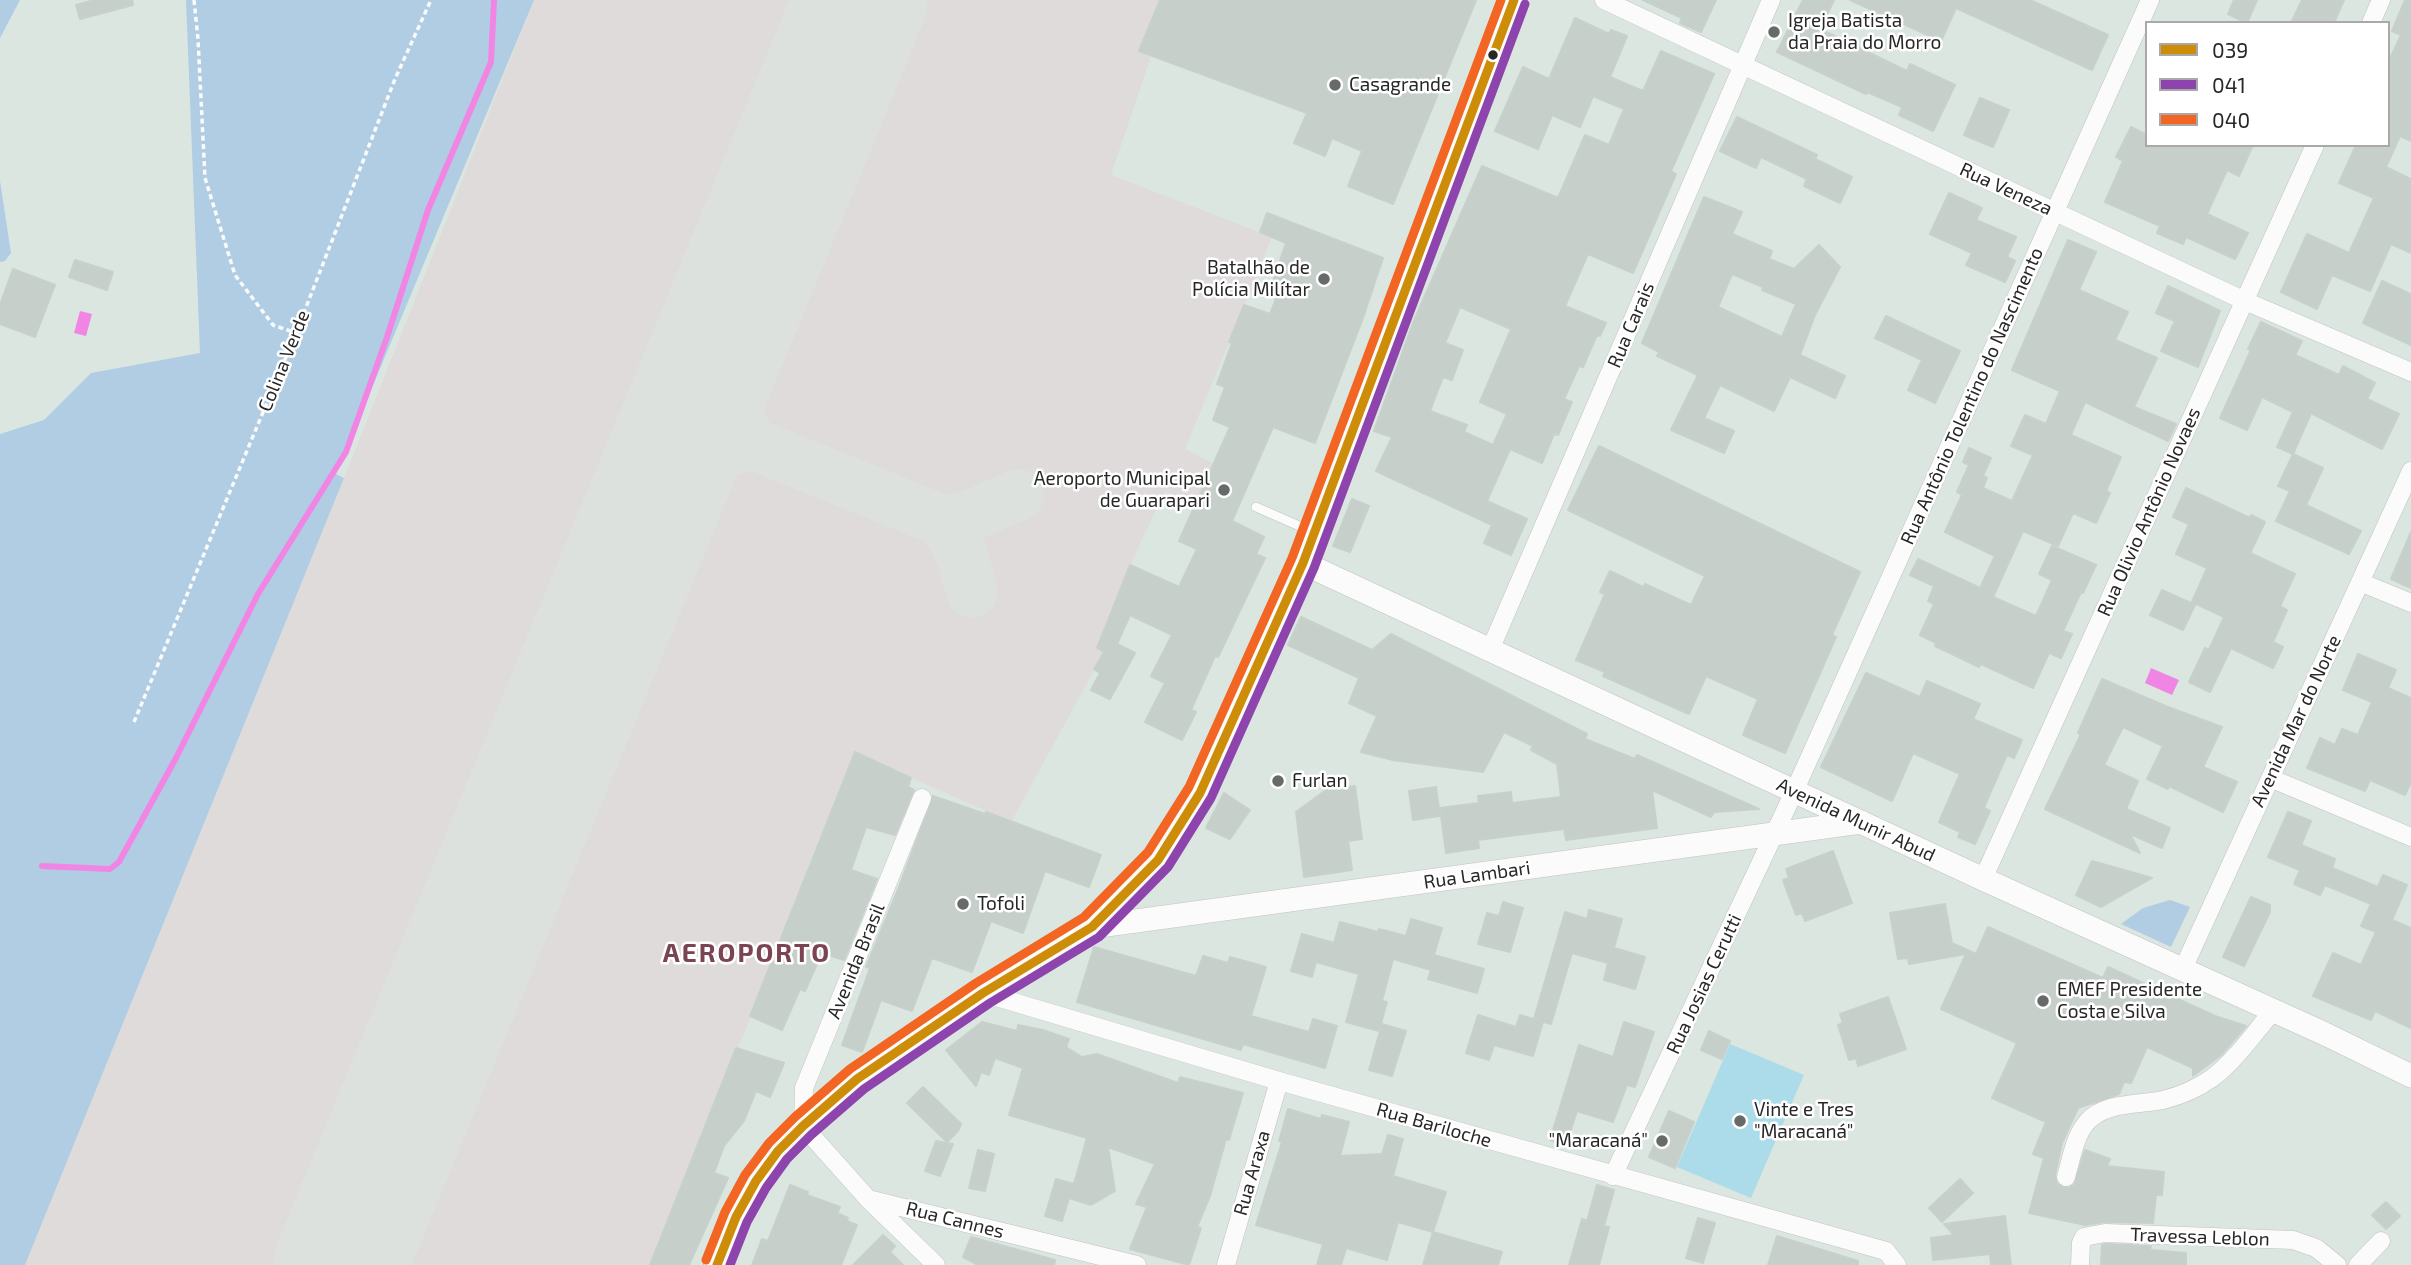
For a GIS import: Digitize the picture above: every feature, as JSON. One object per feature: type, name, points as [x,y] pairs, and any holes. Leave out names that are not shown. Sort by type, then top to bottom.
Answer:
[{"type":"main road","points":[[717,1265],[736,1217],[756,1181],[778,1151],[803,1126],[857,1079],[983,993],[1092,927],[1158,860],[1200,793],[1303,563],[1514,0]]},
{"type":"street","name":"Rua Veneza","points":[[1604,0],[2054,212],[2245,300],[2411,372]]},
{"type":"street","name":"Rua Carais","points":[[1490,650],[1771,0]]},
{"type":"street","name":"Rua Antônio Tolentino do Nascimento","points":[[1794,792],[2150,0]]},
{"type":"street","points":[[2372,21],[2381,0]]},
{"type":"street","name":"Rua Olivio Antônio Novaes","points":[[1983,879],[2314,147]]},
{"type":"street","name":"Avenida Mar do Norte","points":[[2182,971],[2411,471]]},
{"type":"street","name":"Avenida Munir Abud","points":[[1303,563],[2411,1076]]},
{"type":"street","points":[[2360,582],[2411,603]]},
{"type":"street","points":[[2270,778],[2411,837]]},
{"type":"street","name":"Rua Josias Cerutti","points":[[1613,1176],[1794,792]]},
{"type":"street","name":"Avenida Brasil","points":[[803,1126],[804,1088],[922,798]]},
{"type":"street","name":"Rua Lambari","points":[[1092,927],[1861,822]]},
{"type":"street","name":"Rua Bariloche","points":[[983,993],[1892,1258]]},
{"type":"street","points":[[2066,1177],[2078,1136],[2086,1122],[2099,1112],[2164,1100],[2211,1079],[2273,1011]]},
{"type":"street","name":"Rua Araxa","points":[[1226,1265],[1279,1081]]},
{"type":"street","points":[[803,1126],[868,1199],[936,1265]]},
{"type":"street","name":"Rua Cannes","points":[[868,1199],[1137,1265]]},
{"type":"street","name":"Travessa Leblon","points":[[2080,1265],[2081,1243],[2084,1237],[2105,1233],[2293,1240],[2316,1248],[2337,1265]]},
{"type":"street","points":[[2358,1265],[2381,1241]]},
{"type":"street","points":[[1872,1265],[1892,1258]]},
{"type":"lane","points":[[1256,507],[1314,532]]},
{"type":"path","points":[[194,0],[205,178],[231,263],[235,275],[273,325],[296,333]]},
{"type":"path","name":"Colina Verde","points":[[134,722],[296,333],[395,79],[431,0]]},
{"type":"shaded area","points":[[0,0],[20,0],[0,38]]},
{"type":"shaded area","points":[[186,0],[534,0],[336,474],[344,478],[25,1265],[0,1265],[0,434],[44,420],[91,373],[200,353]]},
{"type":"shaded area","points":[[534,0],[1160,0],[1140,51],[1151,56],[1111,175],[1272,237],[1185,449],[1214,464],[1196,506],[1165,491],[1130,565],[1097,648],[1104,652],[1011,822],[856,753],[812,856],[782,940],[650,1265],[25,1265],[344,478]]},
{"type":"shaded area","points":[[0,181],[11,253],[5,261],[0,262]]},
{"type":"shaded area","points":[[80,311],[92,314],[86,336],[74,333]]},
{"type":"shaded area","points":[[2151,668],[2179,680],[2172,695],[2145,683]]},
{"type":"shaded area","points":[[2170,900],[2190,907],[2171,947],[2121,924],[2143,908]]},
{"type":"shaded area","name":"Vinte e Tres \"Maracaná\"","points":[[1730,1044],[1804,1075],[1751,1198],[1677,1167]]},
{"type":"building","points":[[94,0],[132,0],[133,5],[80,19],[76,5]]},
{"type":"building","name":"Casagrande","points":[[1160,0],[1476,0],[1393,204],[1348,186],[1362,151],[1332,138],[1325,156],[1294,143],[1307,113],[1139,51]]},
{"type":"building","points":[[1643,0],[1716,0],[1701,32],[1680,23],[1682,18]]},
{"type":"building","points":[[1803,0],[1834,0],[1820,29],[1907,71],[1910,64],[1955,85],[1933,131],[1899,115],[1902,107],[1867,92],[1866,94],[1777,52]]},
{"type":"building","points":[[1850,0],[2030,0],[2108,35],[2092,70],[1956,8],[1941,41]]},
{"type":"building","points":[[2234,0],[2257,0],[2248,21],[2228,14]]},
{"type":"building","points":[[2302,0],[2344,0],[2335,21],[2292,21]]},
{"type":"building","points":[[2405,0],[2411,0],[2411,141],[2400,136],[2386,167],[2411,179],[2411,253],[2391,244],[2370,291],[2332,275],[2317,309],[2281,292],[2307,234],[2349,253],[2374,198],[2339,183],[2355,147],[2390,147],[2390,59],[2401,35],[2392,31]]},
{"type":"building","points":[[1575,18],[1609,34],[1611,30],[1627,36],[1610,77],[1643,91],[1661,51],[1714,74],[1671,171],[1676,174],[1633,273],[1588,254],[1565,306],[1606,323],[1600,336],[1597,335],[1583,367],[1579,366],[1564,399],[1572,402],[1542,463],[1510,449],[1487,501],[1527,519],[1511,555],[1484,543],[1492,525],[1376,471],[1392,437],[1374,431],[1413,323],[1482,166],[1558,198],[1585,135],[1609,145],[1624,109],[1593,96],[1580,127],[1552,115],[1538,149],[1495,131],[1523,67],[1549,79]],"holes":[[[1460,307],[1511,329],[1480,402],[1507,414],[1493,445],[1464,432],[1467,425],[1430,411],[1443,377],[1452,380],[1463,350],[1445,343]]]},
{"type":"building","points":[[1980,98],[2009,110],[1993,147],[1964,135]]},
{"type":"building","points":[[1737,117],[1817,155],[1815,159],[1852,177],[1840,203],[1804,186],[1807,179],[1761,157],[1756,168],[1720,151]]},
{"type":"building","points":[[2131,127],[2145,134],[2145,147],[2252,147],[2239,176],[2227,170],[2207,214],[2248,233],[2235,259],[2186,237],[2183,244],[2157,233],[2160,226],[2105,202],[2123,161],[2116,157]]},
{"type":"building","points":[[1949,193],[1982,208],[1976,220],[2016,237],[2007,257],[2015,261],[2005,282],[1966,265],[1972,253],[1930,234]]},
{"type":"building","points":[[1704,197],[1742,212],[1732,234],[1772,251],[1769,259],[1794,269],[1819,245],[1840,267],[1815,315],[1800,355],[1845,376],[1835,398],[1790,377],[1774,411],[1720,385],[1704,418],[1734,431],[1724,453],[1671,430],[1698,375],[1657,356],[1659,352],[1642,343]],"holes":[[[1732,274],[1763,287],[1762,290],[1796,304],[1782,337],[1718,307]]]},
{"type":"building","points":[[1267,213],[1383,258],[1315,443],[1273,427],[1232,521],[1264,537],[1256,554],[1265,558],[1218,657],[1215,656],[1191,710],[1196,712],[1182,740],[1145,722],[1165,683],[1151,676],[1172,635],[1130,615],[1117,644],[1135,653],[1110,699],[1091,690],[1100,673],[1094,669],[1104,652],[1097,648],[1130,565],[1179,587],[1197,549],[1179,541],[1230,427],[1213,420],[1225,387],[1217,384],[1232,343],[1229,342],[1244,305],[1270,314],[1282,283],[1273,281],[1286,243],[1260,232]]},
{"type":"building","points":[[2068,240],[2096,252],[2079,290],[2128,312],[2115,340],[2157,358],[2134,407],[2176,424],[2168,441],[2085,402],[2071,435],[2121,457],[2106,491],[2110,493],[2096,523],[2073,513],[2058,546],[2023,531],[1993,597],[2036,616],[2052,580],[2039,574],[2052,546],[2096,565],[2063,631],[2072,634],[2061,658],[2049,653],[2033,688],[1981,664],[1979,667],[1935,646],[1936,643],[1920,635],[1934,604],[1928,601],[1934,586],[1910,575],[1918,559],[1980,588],[1995,556],[1945,532],[1962,495],[1957,492],[1969,465],[1963,462],[1969,448],[1991,458],[1983,476],[1987,478],[1983,488],[2012,501],[2033,455],[2011,446],[2025,415],[2046,424],[2060,391],[2012,370]]},
{"type":"building","points":[[75,260],[113,272],[107,290],[69,277]]},
{"type":"building","points":[[13,269],[55,285],[35,337],[0,324],[0,305]]},
{"type":"building","points":[[2382,281],[2411,294],[2411,345],[2363,323]]},
{"type":"building","points":[[2168,286],[2220,311],[2198,367],[2161,351],[2175,321],[2156,313]]},
{"type":"building","points":[[1886,316],[1960,351],[1935,403],[1908,390],[1922,360],[1875,338]]},
{"type":"building","points":[[2261,322],[2302,341],[2295,355],[2339,375],[2343,366],[2375,383],[2367,399],[2399,414],[2382,449],[2311,413],[2293,454],[2277,447],[2293,412],[2262,397],[2247,430],[2220,418]]},
{"type":"building","points":[[1599,446],[1860,572],[1832,635],[1836,637],[1785,753],[1743,735],[1758,699],[1706,676],[1689,714],[1603,676],[1605,672],[1576,660],[1605,594],[1600,592],[1610,571],[1691,605],[1705,576],[1568,510]]},
{"type":"building","points":[[2293,454],[2323,468],[2306,505],[2361,531],[2349,554],[2276,521],[2290,491],[2278,486]]},
{"type":"building","points":[[2186,488],[2250,518],[2251,515],[2265,522],[2250,553],[2295,574],[2280,606],[2287,610],[2273,642],[2283,647],[2273,668],[2231,648],[2210,692],[2189,682],[2205,648],[2209,650],[2224,617],[2192,602],[2207,568],[2176,554],[2189,524],[2173,517]]},
{"type":"building","points":[[1352,499],[1369,506],[1350,552],[1333,546]]},
{"type":"building","points":[[2411,532],[2411,588],[2391,579]]},
{"type":"building","points":[[2162,590],[2195,605],[2183,630],[2150,615]]},
{"type":"building","points":[[1301,617],[1372,650],[1391,634],[1587,734],[1585,739],[1635,759],[1637,755],[1759,809],[1714,812],[1711,817],[1652,790],[1657,828],[1566,840],[1564,829],[1478,840],[1479,848],[1446,853],[1440,808],[1479,803],[1478,796],[1511,792],[1512,803],[1561,797],[1557,764],[1531,750],[1533,746],[1504,732],[1483,772],[1393,760],[1361,752],[1377,716],[1349,703],[1359,678],[1288,645]]},
{"type":"building","points":[[2358,654],[2396,670],[2388,688],[2411,698],[2411,782],[2405,795],[2370,780],[2365,791],[2307,768],[2320,738],[2335,745],[2342,729],[2358,735],[2372,702],[2343,690]]},
{"type":"building","points":[[1866,673],[1920,697],[1927,681],[1980,704],[1973,719],[2022,740],[2014,758],[2007,755],[1984,808],[1990,811],[1975,844],[1958,837],[1960,832],[1939,822],[1960,774],[1913,753],[1892,801],[1821,767]]},
{"type":"building","points":[[2102,679],[2222,727],[2203,767],[2237,782],[2223,812],[2169,786],[2168,789],[2147,779],[2163,746],[2123,727],[2104,765],[2138,781],[2126,809],[2170,828],[2162,848],[2130,834],[2140,853],[2045,809],[2081,734],[2078,733]]},
{"type":"building","points":[[855,752],[911,778],[908,787],[914,790],[895,835],[866,827],[851,870],[877,879],[844,960],[822,953],[805,991],[800,989],[782,1030],[750,1016]]},
{"type":"building","points":[[1355,786],[1362,839],[1348,841],[1352,870],[1304,877],[1296,812],[1326,790]]},
{"type":"building","points":[[1436,787],[1440,816],[1413,820],[1409,791]]},
{"type":"building","points":[[1224,793],[1250,810],[1230,839],[1206,828]]},
{"type":"building","name":"Tofoli","points":[[933,796],[985,814],[986,812],[1101,855],[1089,887],[1045,871],[1023,933],[991,921],[972,972],[932,958],[912,1011],[881,1000],[862,1052],[842,1045],[870,968],[866,967]]},
{"type":"building","points":[[2288,812],[2311,821],[2301,845],[2335,859],[2332,868],[2378,887],[2383,875],[2407,885],[2392,920],[2411,928],[2411,1028],[2375,1011],[2371,1020],[2313,996],[2333,953],[2361,965],[2376,932],[2361,926],[2371,904],[2325,885],[2320,895],[2294,884],[2300,870],[2268,857]]},
{"type":"building","points":[[1833,851],[1852,903],[1805,921],[1802,913],[1796,915],[1788,894],[1783,880],[1789,878],[1786,869]]},
{"type":"building","points":[[2092,861],[2152,878],[2101,907],[2076,895]]},
{"type":"building","points":[[2251,897],[2270,905],[2270,912],[2244,966],[2223,957]]},
{"type":"building","points":[[1503,902],[1523,908],[1510,952],[1478,944],[1487,913],[1499,916]]},
{"type":"building","points":[[1945,904],[1952,943],[1976,954],[1988,927],[2103,978],[2108,967],[2215,1016],[2246,1026],[2221,1055],[2193,1076],[2193,1068],[2147,1047],[2131,1083],[2124,1082],[2119,1094],[2078,1108],[2062,1143],[2055,1175],[2057,1184],[2068,1188],[2074,1185],[2085,1150],[2110,1159],[2107,1166],[2164,1172],[2162,1195],[2156,1195],[2153,1223],[2105,1222],[2085,1225],[2029,1213],[2044,1158],[2033,1154],[2046,1122],[1992,1098],[2017,1043],[1941,1009],[1966,954],[1909,964],[1908,958],[1898,959],[1890,913]]},
{"type":"building","points":[[1589,910],[1622,919],[1614,948],[1645,957],[1635,989],[1604,980],[1608,963],[1572,953],[1551,1024],[1534,1019],[1565,912],[1587,919]]},
{"type":"building","points":[[1411,919],[1442,928],[1434,955],[1484,969],[1477,993],[1428,979],[1431,970],[1393,959],[1382,1001],[1387,1002],[1379,1031],[1346,1022],[1359,974],[1316,962],[1312,977],[1291,971],[1302,934],[1334,943],[1340,922],[1406,936]]},
{"type":"building","points":[[1094,947],[1196,976],[1203,956],[1228,963],[1230,957],[1266,967],[1251,1016],[1309,1032],[1313,1019],[1337,1026],[1325,1068],[1243,1044],[1241,1050],[1077,1002]]},
{"type":"building","points":[[1888,997],[1906,1049],[1858,1066],[1856,1058],[1849,1060],[1838,1025],[1843,1023],[1840,1014]]},
{"type":"building","points":[[1478,1015],[1516,1027],[1520,1015],[1543,1022],[1533,1056],[1494,1045],[1489,1060],[1466,1053]]},
{"type":"building","points":[[982,1022],[1017,1031],[1018,1025],[1043,1030],[1069,1039],[1066,1047],[1082,1057],[1097,1054],[1178,1083],[1180,1077],[1243,1093],[1229,1140],[1226,1139],[1210,1196],[1197,1227],[1201,1228],[1189,1265],[1130,1249],[1147,1207],[1136,1204],[1155,1164],[1108,1147],[1115,1191],[1091,1205],[1069,1198],[1062,1221],[1045,1216],[1056,1179],[1074,1184],[1087,1138],[1009,1115],[1023,1068],[995,1058],[989,1075],[981,1072],[976,1086],[946,1050]]},
{"type":"building","points":[[1624,1022],[1654,1032],[1635,1087],[1627,1085],[1613,1122],[1577,1111],[1566,1145],[1550,1140],[1579,1045],[1613,1057]]},
{"type":"building","points":[[1382,1024],[1406,1031],[1392,1076],[1369,1070]]},
{"type":"building","points":[[1709,1031],[1730,1041],[1722,1059],[1701,1050]]},
{"type":"building","points":[[736,1048],[784,1063],[770,1097],[756,1091],[744,1121],[724,1146],[714,1173],[728,1178],[689,1265],[650,1265]]},
{"type":"building","points":[[923,1087],[961,1124],[947,1142],[907,1103]]},
{"type":"building","points":[[1288,1109],[1321,1119],[1322,1115],[1349,1122],[1340,1156],[1382,1154],[1388,1135],[1403,1139],[1393,1176],[1446,1192],[1433,1232],[1398,1222],[1387,1260],[1346,1248],[1341,1265],[1317,1265],[1323,1244],[1256,1225],[1282,1142],[1279,1141]]},
{"type":"building","points":[[1669,1111],[1694,1122],[1675,1168],[1649,1157]]},
{"type":"building","points":[[936,1141],[953,1144],[940,1176],[925,1171]]},
{"type":"building","points":[[978,1150],[994,1154],[985,1191],[969,1188]]},
{"type":"building","points":[[1960,1179],[1973,1193],[1942,1222],[1929,1208]]},
{"type":"building","points":[[790,1185],[808,1192],[807,1195],[840,1207],[837,1213],[857,1225],[841,1265],[752,1265],[762,1239],[768,1241]]},
{"type":"building","points":[[1597,1185],[1614,1190],[1604,1226],[1609,1227],[1599,1265],[1569,1265],[1582,1219],[1587,1221]]},
{"type":"building","points":[[2386,1202],[2400,1216],[2386,1229],[2372,1215]]},
{"type":"building","points":[[2005,1216],[2011,1265],[1991,1265],[1990,1254],[1933,1260],[1931,1238],[1954,1235],[1944,1224]]},
{"type":"building","points":[[1698,1218],[1715,1223],[1703,1263],[1686,1258]]},
{"type":"building","points":[[1433,1232],[1502,1252],[1498,1265],[1423,1265]]},
{"type":"building","points":[[883,1235],[895,1246],[890,1252],[903,1265],[853,1265]]},
{"type":"building","points":[[1777,1236],[1858,1261],[1858,1265],[1768,1265]]},
{"type":"building","points":[[971,1237],[1055,1260],[1054,1265],[978,1265],[963,1257]]},
{"type":"building","points":[[2102,1245],[2151,1246],[2150,1250],[2186,1253],[2186,1265],[2101,1265]]},
{"type":"waterway","points":[[42,866],[110,869],[119,862],[176,758],[258,594],[346,452],[428,210],[491,62],[494,0]]},
{"type":"taxiway","points":[[732,312],[726,350],[727,380],[735,409],[751,443],[945,522],[967,517],[1018,495]]},
{"type":"taxiway","points":[[646,522],[668,492],[690,470],[715,455],[751,443]]},
{"type":"taxiway","points":[[945,522],[962,555],[972,592]]},
{"type":"runway","points":[[340,1265],[861,0]]},
{"type":"transit line","name":"040","points":[[706,1260],[725,1212],[745,1175],[769,1143],[795,1117],[850,1069],[976,983],[1084,917],[1148,852],[1189,787],[1292,558],[1501,0]]},
{"type":"transit line","name":"039","points":[[717,1265],[736,1217],[756,1181],[778,1151],[803,1126],[857,1079],[983,993],[1092,927],[1158,860],[1200,793],[1303,563],[1514,0]]},
{"type":"transit line","name":"041","points":[[730,1265],[747,1222],[766,1188],[787,1159],[811,1135],[864,1089],[990,1003],[1099,937],[1168,867],[1211,798],[1314,568],[1525,4]]},
{"type":"place","name":"Igreja Batista da Praia do Morro","points":[[1774,32]]},
{"type":"place","name":"Casagrande","points":[[1335,85]]},
{"type":"place","name":"Batalhão de Polícia Milítar","points":[[1324,279]]},
{"type":"place","name":"Aeroporto Municipal de Guarapari","points":[[1224,490]]},
{"type":"place","name":"Furlan","points":[[1278,781]]},
{"type":"place","name":"Tofoli","points":[[963,904]]},
{"type":"place","name":"EMEF Presidente Costa e Silva","points":[[2043,1001]]},
{"type":"place","name":"Vinte e Tres \"Maracaná\"","points":[[1740,1121]]},
{"type":"place","name":"\"Maracaná\"","points":[[1662,1141]]},
{"type":"district","name":"AEROPORTO","points":[[747,953]]}]
